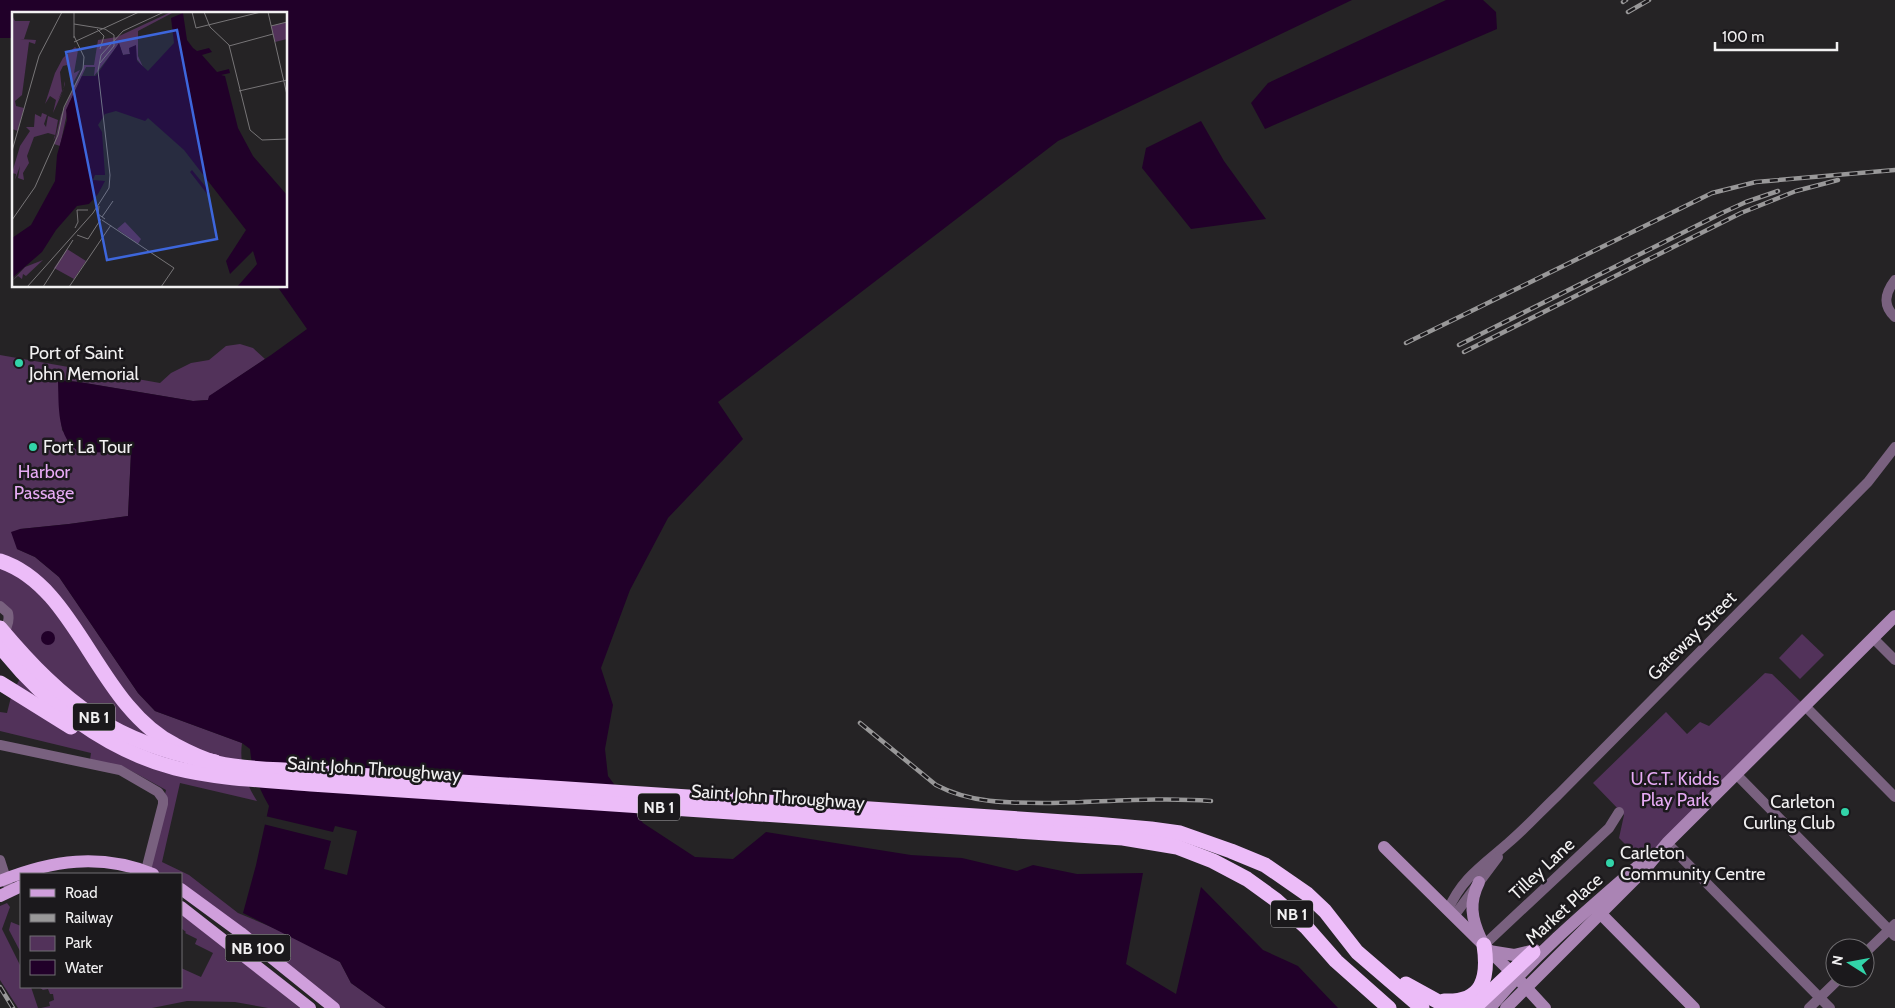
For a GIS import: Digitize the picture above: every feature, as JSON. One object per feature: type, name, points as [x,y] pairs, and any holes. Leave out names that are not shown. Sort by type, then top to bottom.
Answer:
[{"type":"highway","points":[[0,561],[30,576],[48,594],[120,697],[141,721],[174,745],[215,762]]},
{"type":"highway","name":"Saint John Throughway","points":[[0,628],[35,668],[83,711],[112,728],[144,743],[184,756],[215,762],[340,774],[1114,825],[1231,851],[1265,865],[1307,894],[1368,955],[1428,1004],[1458,1008]]},
{"type":"highway","name":"Saint John Throughway","points":[[0,646],[35,686],[65,712],[111,742],[144,758],[175,768],[215,775],[311,784],[1123,838],[1178,840],[1247,879],[1276,900],[1307,928],[1336,962],[1389,1008]]},
{"type":"highway","points":[[0,683],[108,748],[144,758]]},
{"type":"highway","name":"Saint John Throughway","points":[[1231,851],[1279,881],[1297,896],[1352,957],[1411,1008]]},
{"type":"highway","points":[[1428,1004],[1465,999],[1472,996],[1478,990],[1486,973],[1487,948]]},
{"type":"highway","points":[[1465,1008],[1479,1003],[1514,975],[1533,952]]},
{"type":"main road","points":[[25,873],[31,869],[80,860],[115,864],[148,873]]},
{"type":"main road","points":[[7,886],[20,877]]},
{"type":"main road","name":"NB 100","points":[[182,890],[234,928],[334,1008]]},
{"type":"main road","name":"NB 100","points":[[182,908],[310,1008]]},
{"type":"street","points":[[1895,280],[1886,296],[1889,312],[1895,317]]},
{"type":"street","name":"Gateway Street","points":[[1451,913],[1456,893],[1460,888],[1483,864],[1508,844],[1868,482],[1895,447]]},
{"type":"street","points":[[0,606],[8,613],[9,618],[8,625],[0,638]]},
{"type":"street","name":"Market Place","points":[[1506,1008],[1643,862],[1664,846],[1895,616]]},
{"type":"street","points":[[1873,638],[1895,660]]},
{"type":"street","points":[[1805,706],[1895,797]]},
{"type":"street","points":[[0,745],[120,770],[158,792],[163,799],[163,804],[148,873]]},
{"type":"street","points":[[1736,774],[1893,930],[1875,945]]},
{"type":"street","name":"Tilley Lane","points":[[1487,948],[1609,828],[1619,812]]},
{"type":"street","name":"Gateway Street","points":[[1451,913],[1479,882],[1508,844]]},
{"type":"street","points":[[1664,846],[1830,1008]]},
{"type":"street","points":[[1384,848],[1546,1008]]},
{"type":"street","points":[[0,860],[7,886]]},
{"type":"street","points":[[1479,882],[1473,894],[1472,915],[1487,948]]},
{"type":"street","points":[[1597,910],[1694,1008]]},
{"type":"street","name":"Market Place","points":[[1490,1008],[1514,975],[1581,916],[1597,910]]},
{"type":"street","points":[[1487,948],[1514,955],[1533,952],[1581,916]]},
{"type":"street","points":[[1810,1008],[1830,988]]},
{"type":"green space","name":"Harbor Passage","points":[[240,344],[253,348],[265,359],[210,396],[208,400],[193,401],[58,380],[62,430],[81,452],[131,452],[128,516],[20,529],[17,549],[35,557],[59,577],[138,693],[155,711],[242,743],[241,751],[244,774],[257,801],[180,783],[162,862],[189,875],[238,913],[283,932],[340,962],[351,983],[386,1008],[334,1008],[182,890],[182,873],[151,873],[146,871],[166,790],[126,768],[90,760],[91,753],[0,731],[0,712],[7,713],[12,693],[22,675],[18,640],[8,625],[0,606],[0,355],[160,383],[171,373],[191,363],[209,360],[226,346]]},
{"type":"green space","points":[[1802,634],[1824,655],[1800,679],[1779,658]]},
{"type":"green space","name":"U.C.T. Kidds Play Park","points":[[1765,673],[1772,674],[1805,706],[1660,849],[1643,862],[1619,838],[1624,815],[1593,783],[1666,712],[1687,734],[1700,722],[1709,726]]},
{"type":"green space","points":[[7,903],[10,907],[2,929],[20,965],[20,988],[31,988],[38,1008],[18,1008],[0,980],[0,906]]},
{"type":"green space","points":[[182,914],[300,1008],[268,1008],[235,1002],[187,1001],[152,1008],[41,1008],[50,1006],[49,1002],[54,1000],[53,994],[50,994],[48,989],[43,990],[40,988],[182,988],[182,968],[201,977],[213,953],[195,944],[197,939],[182,929]]},
{"type":"green space","points":[[11,922],[20,926],[20,951],[9,930]]},
{"type":"water","points":[[0,0],[1352,0],[1058,141],[718,402],[743,439],[668,518],[630,590],[601,668],[613,705],[605,749],[608,776],[643,823],[695,857],[733,859],[766,832],[911,855],[962,858],[1017,871],[1033,865],[1077,874],[1143,873],[1126,964],[1176,994],[1201,887],[1263,950],[1298,966],[1338,1008],[386,1008],[351,983],[340,962],[243,913],[269,806],[256,779],[250,749],[242,743],[155,711],[138,693],[59,577],[35,557],[17,549],[11,532],[20,529],[128,516],[131,453],[80,452],[72,446],[67,439],[60,420],[58,380],[193,401],[208,400],[209,396],[307,329],[278,288],[288,288],[288,12],[12,12],[12,38],[0,38]]},
{"type":"water","points":[[1446,0],[1483,0],[1496,12],[1497,29],[1265,129],[1251,103],[1268,83]]},
{"type":"water","points":[[1201,121],[1224,161],[1266,219],[1191,229],[1142,168],[1146,148]]},
{"type":"water","points":[[45,631],[51,631],[55,638],[51,645],[45,645],[41,641],[41,635]]},
{"type":"pier","points":[[265,816],[333,832],[335,826],[357,831],[347,875],[324,869],[331,841],[263,824]]},
{"type":"railway","points":[[1628,12],[1649,0]]},
{"type":"railway","points":[[1406,343],[1712,193],[1756,182],[1895,170]]},
{"type":"railway","points":[[1464,352],[1741,213],[1796,191],[1838,180]]},
{"type":"railway","points":[[1459,345],[1722,213],[1778,191]]},
{"type":"railway","points":[[860,723],[936,785],[964,796],[992,801],[1036,803],[1151,800],[1211,801]]},
{"type":"railway","points":[[0,987],[13,1008]]},
{"type":"place","name":"Port of Saint John Memorial","points":[[19,363]]},
{"type":"place","name":"Fort La Tour","points":[[33,447]]},
{"type":"place","name":"Carleton Curling Club","points":[[1845,812]]},
{"type":"place","name":"Carleton Community Centre","points":[[1610,863]]}]
